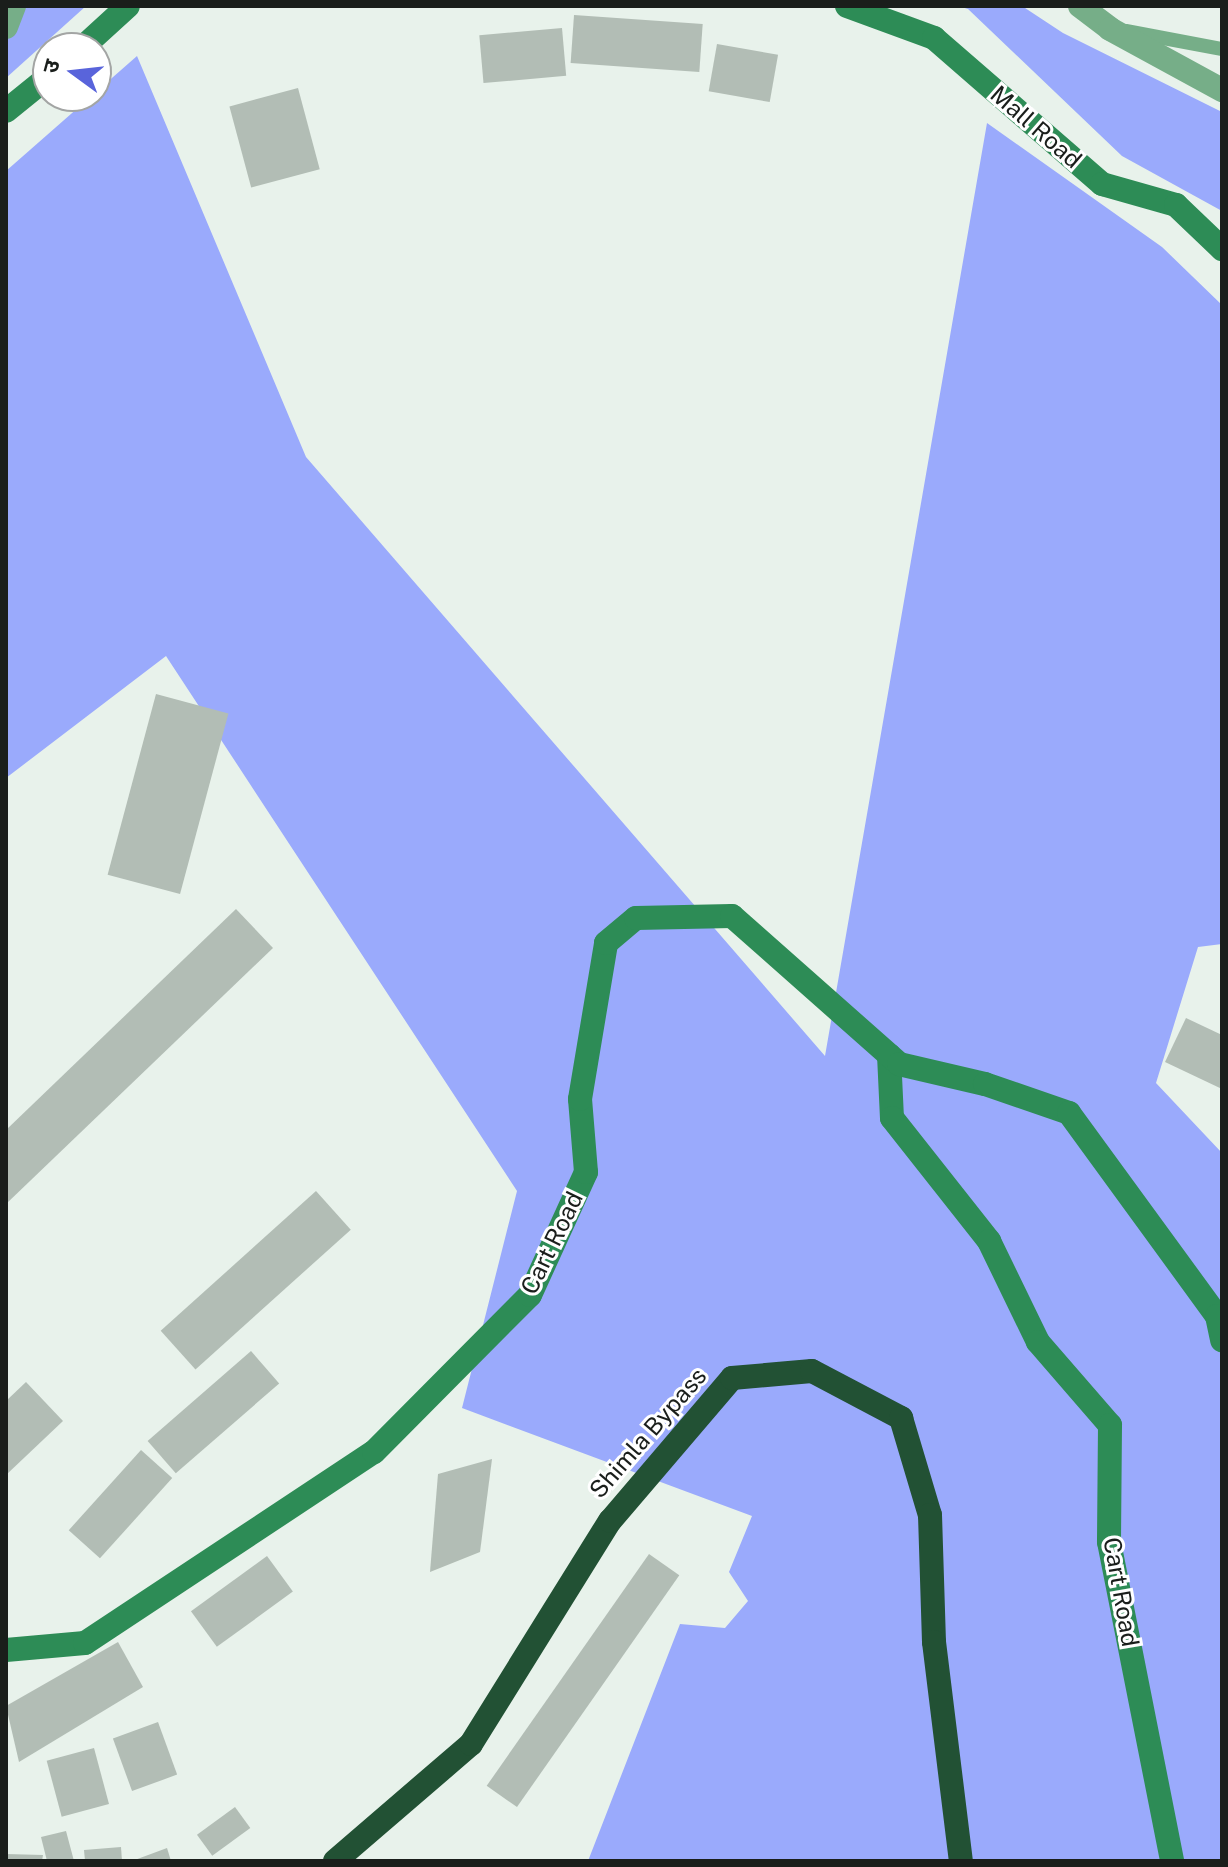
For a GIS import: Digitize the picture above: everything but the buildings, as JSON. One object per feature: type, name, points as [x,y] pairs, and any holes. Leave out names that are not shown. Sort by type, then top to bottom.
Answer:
[{"type":"highway","name":"Shimla Bypass","points":[[335,1861],[471,1744],[610,1521],[732,1378],[812,1371],[901,1418],[930,1515],[934,1642],[961,1861]]},
{"type":"main road","points":[[100,32],[128,6]]},
{"type":"main road","name":"Mall Road","points":[[847,6],[934,38],[1102,184],[1176,205],[1222,249]]},
{"type":"main road","points":[[6,111],[32,90]]},
{"type":"main road","name":"Cart Road","points":[[6,1650],[85,1643],[374,1452],[530,1295],[586,1172],[580,1099],[606,943],[636,918],[732,916],[899,1064],[1069,1113],[1217,1316],[1222,1340]]},
{"type":"main road","name":"Cart Road","points":[[889,1055],[892,1118],[989,1241],[1038,1342],[1110,1425],[1109,1542],[1172,1861]]},
{"type":"street","points":[[6,27],[14,6]]},
{"type":"street","points":[[1080,6],[1110,29],[1222,90]]},
{"type":"lane","points":[[1110,29],[1222,49]]},
{"type":"shaded area","points":[[6,6],[86,6],[57,32],[32,32],[32,55],[6,78]]},
{"type":"shaded area","points":[[958,6],[1022,6],[1063,33],[1222,112],[1222,211],[1122,156],[968,9]]},
{"type":"shaded area","points":[[137,56],[306,457],[825,1056],[987,123],[1162,247],[1222,305],[1222,944],[1198,947],[1156,1083],[1222,1153],[1222,1861],[588,1861],[680,1624],[725,1628],[748,1601],[729,1572],[752,1516],[462,1408],[517,1191],[166,656],[6,778],[6,171],[73,112],[112,112],[112,78]]}]
